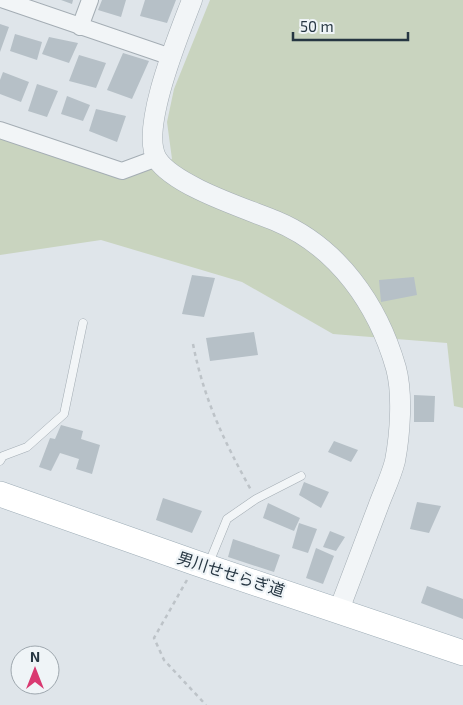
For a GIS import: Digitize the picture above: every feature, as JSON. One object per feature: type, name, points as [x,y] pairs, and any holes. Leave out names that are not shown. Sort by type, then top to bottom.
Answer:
[{"type":"main road","name":"男川せせらぎ道","points":[[0,494],[202,565],[463,653]]},
{"type":"street","points":[[4,0],[171,57]]},
{"type":"street","points":[[80,27],[90,0]]},
{"type":"street","points":[[192,0],[171,57],[155,111],[153,134],[156,158],[175,177],[279,222],[312,240],[339,264],[361,289],[379,322],[396,369],[400,412],[394,462],[339,610]]},
{"type":"street","points":[[0,130],[122,171],[156,158]]},
{"type":"lane","points":[[0,461],[3,456],[26,447],[64,414],[83,323]]},
{"type":"lane","points":[[202,565],[227,519],[256,500],[301,476]]},
{"type":"path","points":[[193,344],[199,374],[220,434],[256,500]]},
{"type":"path","points":[[202,565],[154,638],[164,660],[206,705]]},
{"type":"green space","points":[[210,0],[463,0],[463,408],[454,406],[447,343],[333,334],[242,282],[101,240],[0,255],[0,136],[125,177],[172,159],[167,122],[174,89]]},
{"type":"building","points":[[61,0],[73,0],[72,4]]},
{"type":"building","points":[[102,0],[126,0],[121,17],[98,10]]},
{"type":"building","points":[[145,0],[176,0],[167,23],[140,16]]},
{"type":"building","points":[[0,24],[9,27],[0,52]]},
{"type":"building","points":[[15,34],[42,42],[37,60],[10,51]]},
{"type":"building","points":[[49,37],[78,43],[69,63],[42,54]]},
{"type":"building","points":[[123,53],[149,61],[132,99],[107,90]]},
{"type":"building","points":[[79,55],[106,63],[96,88],[69,81]]},
{"type":"building","points":[[3,72],[29,82],[21,102],[0,94],[0,80]]},
{"type":"building","points":[[37,84],[58,91],[47,117],[28,111]]},
{"type":"building","points":[[67,96],[90,105],[83,121],[61,114]]},
{"type":"building","points":[[96,109],[126,116],[117,142],[89,131]]},
{"type":"building","points":[[192,275],[215,278],[204,317],[182,314]]},
{"type":"building","points":[[414,277],[417,295],[381,302],[379,280]]},
{"type":"building","points":[[254,332],[258,355],[210,361],[206,338]]},
{"type":"building","points":[[414,395],[435,396],[434,422],[414,422]]},
{"type":"building","points":[[61,425],[83,431],[81,439],[100,445],[92,474],[76,469],[79,459],[60,453],[51,471],[39,467],[50,438],[55,439]]},
{"type":"building","points":[[334,441],[358,450],[351,462],[328,452]]},
{"type":"building","points":[[304,482],[329,492],[321,508],[299,495]]},
{"type":"building","points":[[163,498],[202,511],[192,533],[156,520]]},
{"type":"building","points":[[417,502],[441,506],[429,533],[410,529]]},
{"type":"building","points":[[268,503],[300,518],[294,531],[263,518]]},
{"type":"building","points":[[299,523],[317,529],[308,553],[292,548]]},
{"type":"building","points":[[330,531],[345,537],[336,551],[323,547]]},
{"type":"building","points":[[233,539],[280,555],[274,572],[228,557]]},
{"type":"building","points":[[316,548],[334,556],[323,584],[306,578]]},
{"type":"building","points":[[427,586],[463,599],[463,619],[421,603]]}]
